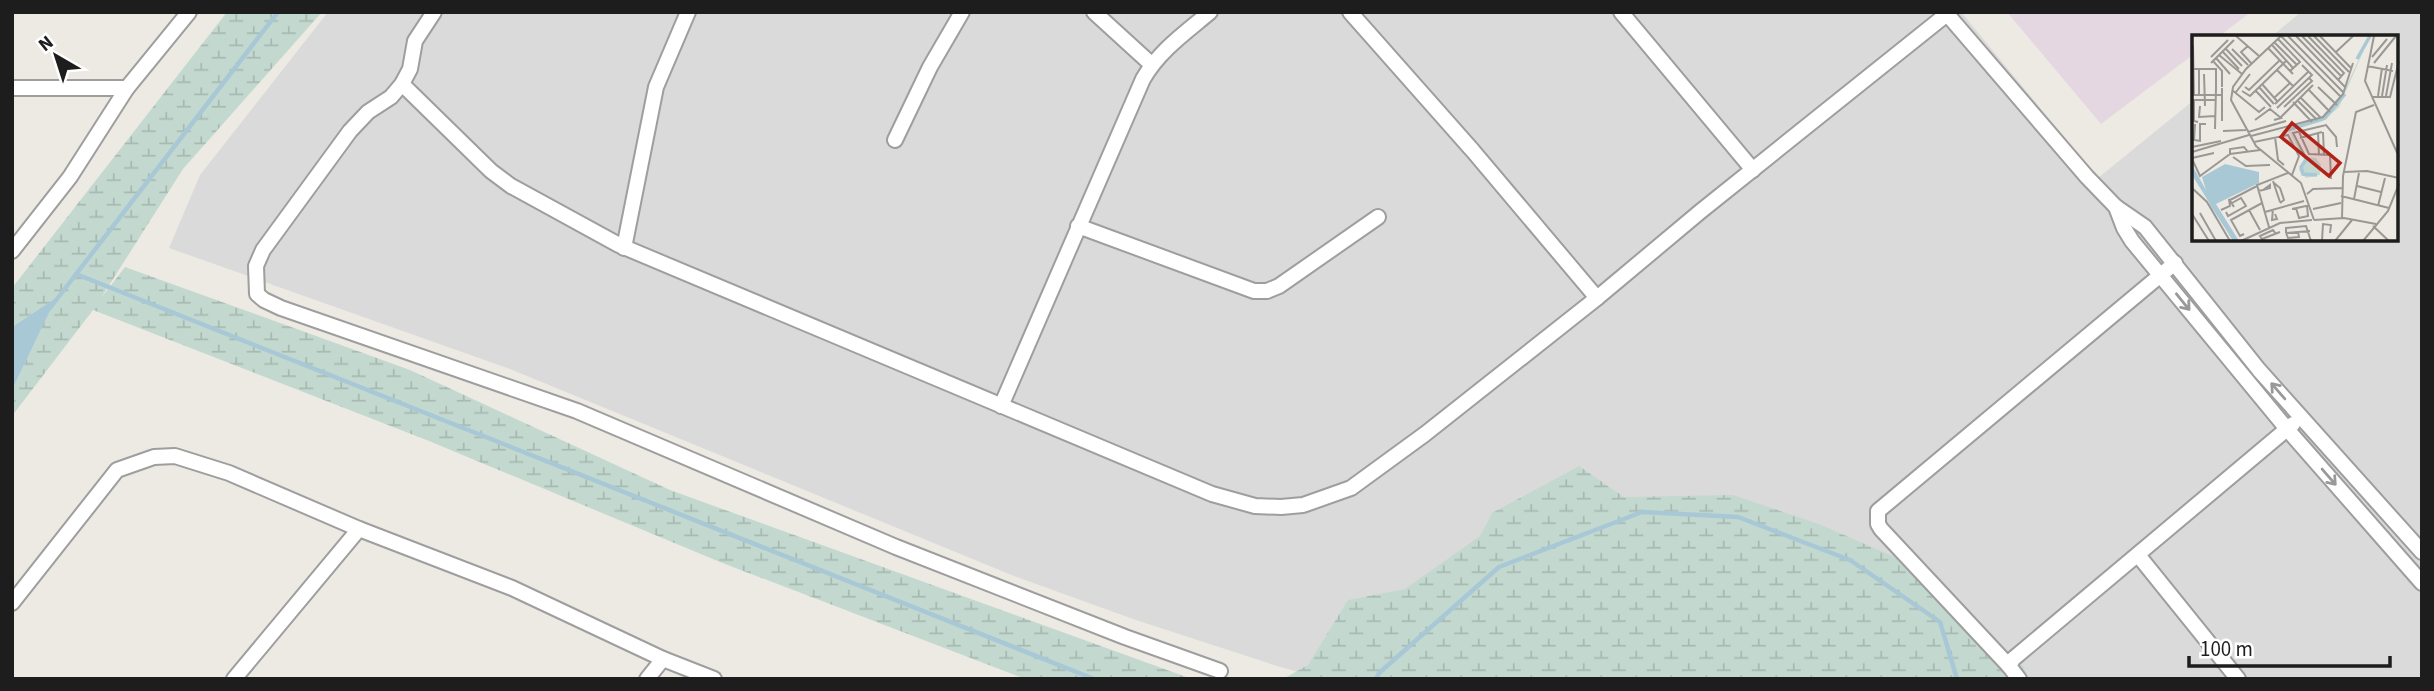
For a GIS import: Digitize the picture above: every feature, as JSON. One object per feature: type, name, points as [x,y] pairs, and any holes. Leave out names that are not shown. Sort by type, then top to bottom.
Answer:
[{"type":"street","points":[[12,251],[70,177],[127,88],[189,12]]},
{"type":"street","points":[[434,12],[415,41],[410,69],[402,84],[391,97],[368,112],[350,131],[263,250],[256,266],[257,294],[264,300],[577,411],[896,547],[1125,637],[1220,671]]},
{"type":"street","points":[[624,248],[656,88],[688,12]]},
{"type":"street","points":[[895,140],[934,59],[962,12]]},
{"type":"street","points":[[1094,12],[1151,64]]},
{"type":"street","points":[[1001,406],[1133,97],[1151,64],[1210,12]]},
{"type":"street","points":[[1350,12],[1597,298]]},
{"type":"street","points":[[1621,12],[1753,170]]},
{"type":"street","points":[[402,84],[491,171],[511,186],[624,248],[1234,501],[1255,506],[1281,507],[1303,505],[1351,488],[1425,434],[1947,14],[2116,207],[2145,227],[2259,370],[2422,552]]},
{"type":"street","points":[[12,88],[127,88]]},
{"type":"street","points":[[2116,207],[2124,228],[2287,429],[2422,583]]},
{"type":"street","points":[[1078,226],[1254,291],[1267,291],[1279,286],[1378,217]]},
{"type":"street","points":[[2020,679],[1881,529],[1878,524],[1878,511],[2175,262]]},
{"type":"street","points":[[2009,666],[2018,654],[2301,417]]},
{"type":"street","points":[[12,603],[117,470],[154,457],[175,456],[229,473],[359,529],[512,588],[663,659],[714,679]]},
{"type":"street","points":[[234,679],[359,529]]},
{"type":"street","points":[[2138,555],[2238,679]]},
{"type":"street","points":[[647,679],[663,659]]},
{"type":"shaded area","points":[[328,12],[1961,12],[2098,178],[2192,102],[2192,242],[2399,242],[2399,35],[2273,35],[2301,12],[2422,12],[2422,679],[1322,679],[1136,620],[1014,576],[510,369],[169,248],[200,175]]},
{"type":"shaded area","points":[[2007,12],[2251,12],[2221,35],[2192,35],[2192,56],[2101,124]]},
{"type":"green space","points":[[227,12],[322,12],[183,169],[101,298],[125,267],[410,370],[670,490],[1192,679],[1025,679],[720,562],[429,441],[93,310],[12,416],[12,390],[55,299],[12,327],[12,288]]},
{"type":"green space","points":[[1579,466],[1624,497],[1733,495],[1819,524],[1897,558],[2023,666],[2028,679],[1283,679],[1308,665],[1348,600],[1405,589],[1480,536],[1492,513]]},
{"type":"water","points":[[56,298],[12,390],[12,327]]},
{"type":"waterway","points":[[50,308],[278,12]]},
{"type":"waterway","points":[[76,274],[1094,679]]},
{"type":"waterway","points":[[1376,679],[1379,673],[1499,567],[1642,512],[1738,517],[1850,560],[1940,622],[1957,679]]}]
